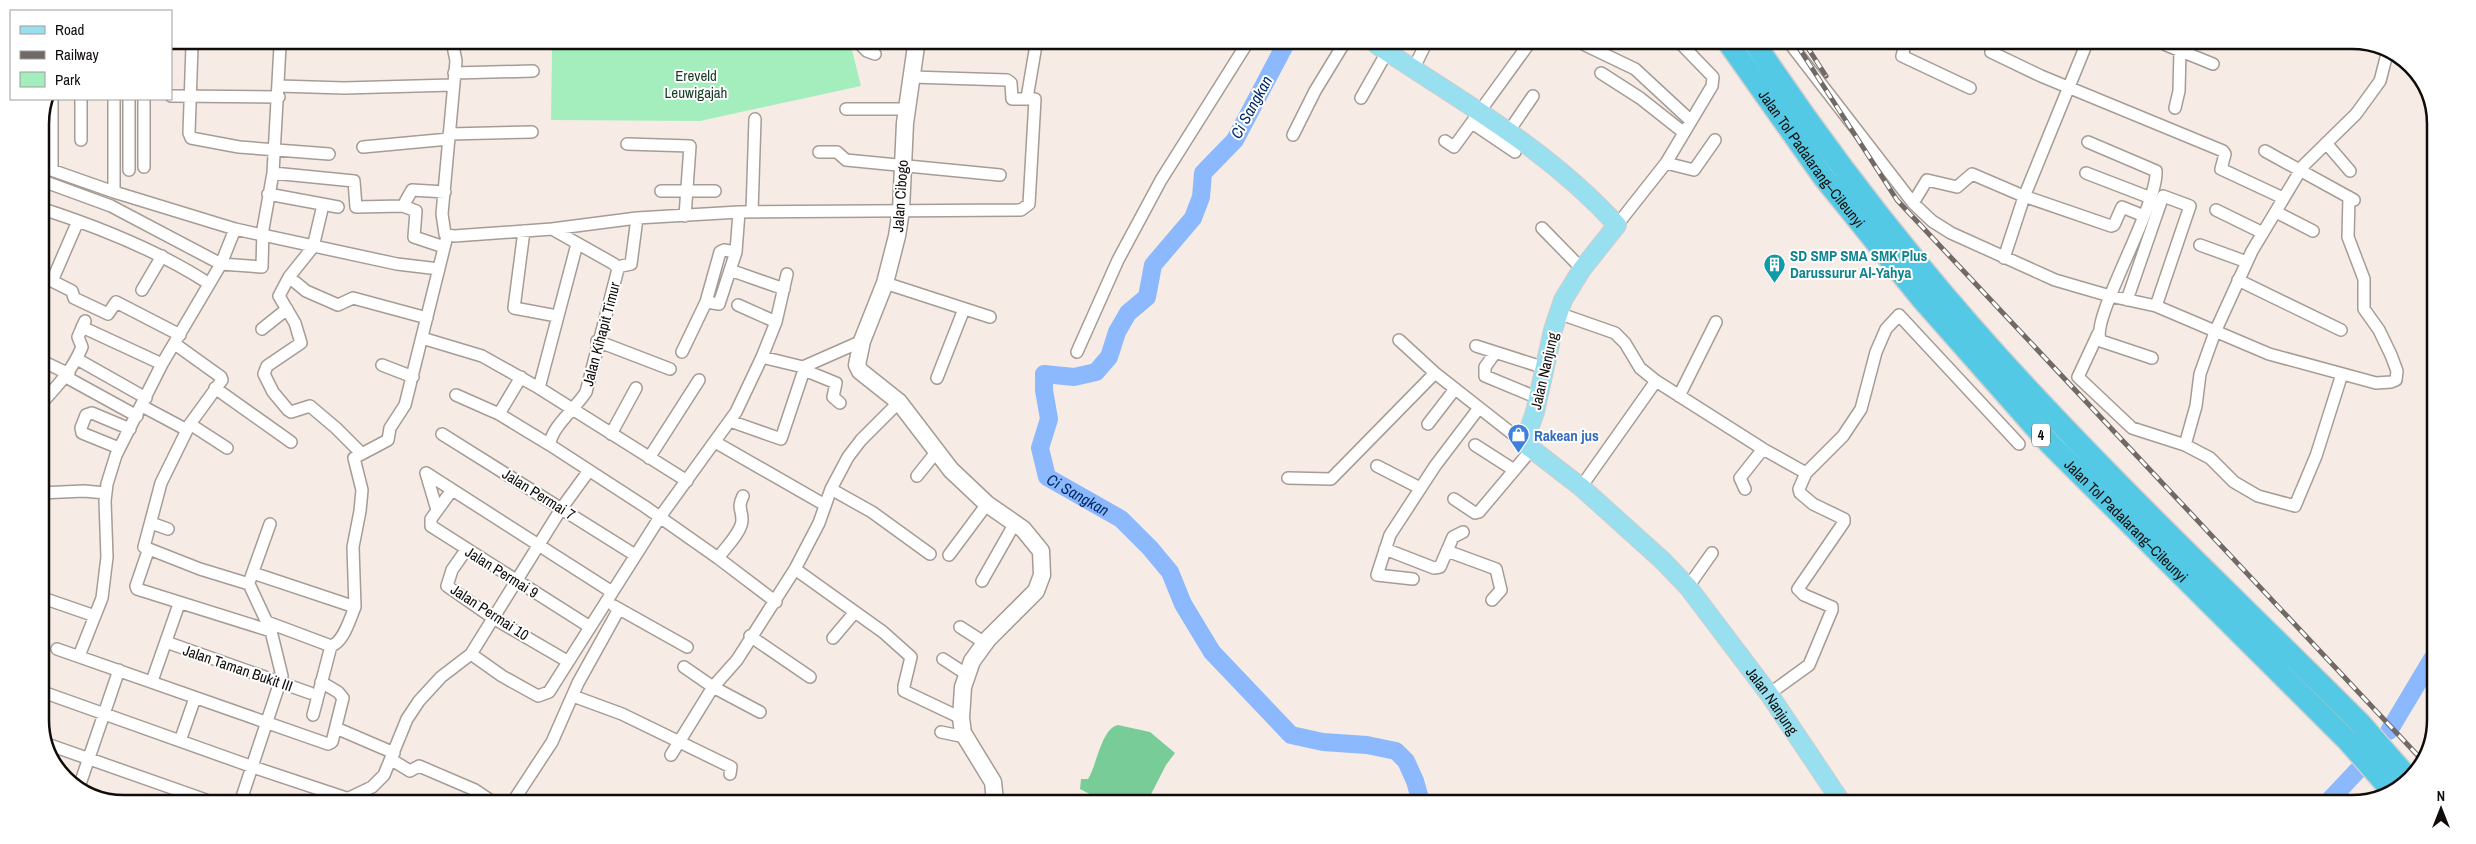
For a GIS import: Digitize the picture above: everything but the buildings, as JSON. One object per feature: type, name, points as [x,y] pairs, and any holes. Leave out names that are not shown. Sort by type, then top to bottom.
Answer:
[{"type":"highway","name":"Jalan Tol Padalarang–Cileunyi","points":[[1733,49],[1824,178],[1920,298],[2048,443],[2348,741],[2388,787]]},
{"type":"highway","name":"Jalan Tol Padalarang–Cileunyi","points":[[1759,49],[1841,165],[1936,285],[2040,402],[2360,723],[2404,774]]},
{"type":"main road","points":[[1382,49],[1476,117],[1509,131],[1589,193],[1617,225]]},
{"type":"main road","name":"Jalan Nanjung","points":[[1617,225],[1571,284],[1558,313],[1528,446],[1581,487],[1662,560],[1688,587],[1769,694],[1837,795]]},
{"type":"street","points":[[192,49],[189,133],[191,138],[274,151],[329,154]]},
{"type":"street","points":[[49,183],[111,206],[221,264],[262,267],[263,234],[268,194],[273,174],[280,49]]},
{"type":"street","points":[[313,716],[331,646],[341,638],[356,606],[353,547],[362,490],[354,460],[361,453],[388,440],[390,428],[405,405],[446,241],[442,226],[456,52],[454,49]]},
{"type":"street","points":[[864,49],[875,54]]},
{"type":"street","name":"Jalan Cibogo","points":[[899,402],[858,368],[862,341],[884,283],[896,244],[901,210],[902,167],[907,109],[916,49]]},
{"type":"street","points":[[1028,98],[1036,49]]},
{"type":"street","points":[[1077,352],[1118,260],[1161,180],[1243,49]]},
{"type":"street","points":[[1294,135],[1315,91],[1341,49]]},
{"type":"street","points":[[1360,98],[1382,49]]},
{"type":"street","points":[[1413,70],[1422,49]]},
{"type":"street","points":[[1445,141],[1454,147],[1525,49]]},
{"type":"street","points":[[1593,49],[1635,69],[1690,120]]},
{"type":"street","points":[[1617,225],[1666,162],[1713,80],[1686,49]]},
{"type":"street","points":[[1794,49],[1913,203],[1932,221],[1951,233],[2055,280],[2110,296],[2156,306],[2269,354],[2376,383],[2392,382],[2397,377],[2391,355],[2379,330],[2363,307],[2364,279],[2348,237],[2351,199],[2299,172],[2265,151]]},
{"type":"street","points":[[1904,49],[1902,56],[1970,88]]},
{"type":"street","points":[[1991,49],[1991,52],[2069,88],[2223,151],[2225,155],[2221,169],[2283,198]]},
{"type":"street","points":[[2004,258],[2024,196],[2084,49]]},
{"type":"street","points":[[2175,108],[2179,91],[2180,50],[2213,64]]},
{"type":"street","points":[[2185,445],[2196,406],[2200,374],[2216,330],[2247,262],[2299,172],[2313,153],[2356,114],[2380,81],[2386,56]]},
{"type":"street","points":[[454,73],[533,71]]},
{"type":"street","points":[[1601,73],[1640,98],[1683,132]]},
{"type":"street","points":[[273,174],[353,180],[356,207],[403,206],[416,211],[414,236],[446,241],[637,218],[739,212],[1020,210],[1026,208],[1029,204],[1036,100],[1012,98],[1011,83],[1007,80],[912,77]]},
{"type":"street","points":[[172,96],[191,97],[344,88],[452,85]]},
{"type":"street","points":[[1509,131],[1533,96]]},
{"type":"street","points":[[81,100],[81,140]]},
{"type":"street","points":[[114,100],[114,192]]},
{"type":"street","points":[[129,100],[129,170]]},
{"type":"street","points":[[129,156],[144,162],[144,100]]},
{"type":"street","points":[[52,102],[52,170]]},
{"type":"street","points":[[846,109],[907,109]]},
{"type":"street","points":[[1476,117],[1516,152]]},
{"type":"street","points":[[752,212],[755,119]]},
{"type":"street","points":[[363,147],[449,136],[532,132]]},
{"type":"street","points":[[1666,162],[1694,170],[1715,140]]},
{"type":"street","points":[[2088,142],[2154,169],[2157,173],[2126,300]]},
{"type":"street","points":[[2326,143],[2350,170]]},
{"type":"street","points":[[627,144],[690,146],[685,216]]},
{"type":"street","points":[[819,152],[835,151],[846,160],[902,167],[1000,175]]},
{"type":"street","points":[[49,169],[114,192],[235,229],[410,266],[439,268]]},
{"type":"street","points":[[1913,203],[1927,180],[1956,187],[1972,174],[2024,196],[2111,226],[2114,225],[2122,207],[2146,222]]},
{"type":"street","points":[[2086,174],[2151,198]]},
{"type":"street","points":[[403,206],[411,191],[445,192]]},
{"type":"street","points":[[661,191],[715,191]]},
{"type":"street","points":[[268,194],[338,207]]},
{"type":"street","points":[[2156,306],[2190,206],[2163,196],[2146,222],[2110,296],[2098,334],[2078,377],[2132,428],[2185,445],[2210,458],[2234,482],[2258,496],[2295,506],[2316,456],[2342,374]]},
{"type":"street","points":[[323,205],[313,247],[289,277],[280,296],[301,341],[265,368],[264,374],[273,392],[290,412],[310,406],[361,453]]},
{"type":"street","points":[[2216,210],[2263,233]]},
{"type":"street","points":[[49,211],[162,256],[208,283]]},
{"type":"street","points":[[706,302],[719,304],[736,252],[739,212]]},
{"type":"street","points":[[2276,212],[2313,231]]},
{"type":"street","points":[[617,267],[631,264],[637,218]]},
{"type":"street","points":[[52,281],[78,221]]},
{"type":"street","points":[[1542,228],[1582,269]]},
{"type":"street","points":[[79,656],[102,598],[107,557],[106,493],[120,448],[162,364],[178,340],[208,283],[221,264],[235,229]]},
{"type":"street","name":"Jalan Kihapit Timur","points":[[550,445],[557,429],[586,392],[597,341],[617,267],[552,229]]},
{"type":"street","points":[[524,231],[514,307],[557,316]]},
{"type":"street","points":[[539,388],[578,244]]},
{"type":"street","points":[[2200,245],[2247,262]]},
{"type":"street","points":[[682,352],[706,302],[720,252],[724,250],[736,252]]},
{"type":"street","points":[[142,290],[162,256]]},
{"type":"street","points":[[730,270],[784,289]]},
{"type":"street","points":[[471,654],[523,689],[538,696],[549,692],[660,517],[730,421],[762,357],[776,322],[787,274]]},
{"type":"street","points":[[289,277],[306,291],[338,305],[353,298],[427,318]]},
{"type":"street","points":[[49,280],[72,291],[74,298],[108,314],[116,302],[178,340],[221,377],[189,427],[161,483],[144,547],[148,550],[356,606]]},
{"type":"street","points":[[2238,280],[2341,330]]},
{"type":"street","points":[[884,283],[990,317]]},
{"type":"street","points":[[738,305],[776,322]]},
{"type":"street","points":[[262,329],[287,309]]},
{"type":"street","points":[[937,378],[964,309]]},
{"type":"street","points":[[1558,313],[1615,333],[1625,343],[1640,368],[1656,381],[1763,449],[1806,473]]},
{"type":"street","points":[[1769,694],[1809,665],[1832,610],[1832,607],[1804,595],[1798,589],[1844,520],[1842,516],[1813,504],[1800,494],[1799,489],[1806,473],[1843,436],[1861,409],[1876,352],[1886,329],[1899,315],[2019,444]]},
{"type":"street","points":[[1679,396],[1716,322]]},
{"type":"street","points":[[49,389],[68,375],[77,359],[82,347],[78,338],[84,324],[162,364]]},
{"type":"street","points":[[2098,334],[2101,341],[2152,358]]},
{"type":"street","points":[[422,338],[469,351],[521,377],[687,481]]},
{"type":"street","points":[[1399,340],[1435,373],[1528,446],[1514,470],[1477,514],[1454,500]]},
{"type":"street","points":[[597,341],[670,369]]},
{"type":"street","points":[[730,421],[781,439],[804,369],[862,341]]},
{"type":"street","points":[[1476,346],[1545,368]]},
{"type":"street","points":[[1495,353],[1485,367],[1485,376],[1538,398]]},
{"type":"street","points":[[762,357],[804,369],[836,383],[834,397],[840,403]]},
{"type":"street","points":[[77,359],[142,407]]},
{"type":"street","points":[[49,365],[68,375],[189,427],[226,448]]},
{"type":"street","points":[[382,365],[413,377]]},
{"type":"street","points":[[1288,478],[1331,479],[1435,373]]},
{"type":"street","points":[[499,414],[521,377]]},
{"type":"street","points":[[649,458],[699,380]]},
{"type":"street","points":[[1581,487],[1656,381]]},
{"type":"street","points":[[215,388],[291,442]]},
{"type":"street","points":[[611,434],[636,388]]},
{"type":"street","points":[[1428,424],[1455,389]]},
{"type":"street","points":[[456,395],[499,414],[550,445],[588,472],[660,517],[776,602]]},
{"type":"street","points":[[671,755],[713,687],[737,660],[750,636],[776,602],[819,523],[832,489],[856,446],[899,402],[951,470],[987,504],[1015,523],[1032,538],[1041,551],[1042,575],[1036,591],[985,643],[966,674],[962,694],[961,718],[965,737],[992,782],[994,795]]},
{"type":"street","points":[[1412,579],[1377,575],[1390,535],[1420,488],[1478,408]]},
{"type":"street","points":[[120,448],[82,433],[81,428],[86,415],[92,413],[130,429]]},
{"type":"street","name":"Jalan Permai 7","points":[[442,434],[635,555]]},
{"type":"street","points":[[715,442],[825,505]]},
{"type":"street","points":[[1475,445],[1514,470]]},
{"type":"street","points":[[1744,489],[1740,478],[1763,449]]},
{"type":"street","points":[[917,476],[937,452]]},
{"type":"street","points":[[1377,466],[1420,488]]},
{"type":"street","points":[[353,795],[378,783],[393,757],[407,719],[419,701],[441,677],[471,654],[562,509],[588,472]]},
{"type":"street","name":"Jalan Permai 9","points":[[452,490],[426,473],[437,510],[431,519],[431,526],[590,627]]},
{"type":"street","points":[[832,489],[872,512],[930,554]]},
{"type":"street","points":[[49,492],[84,490],[106,493]]},
{"type":"street","points":[[437,510],[452,490],[540,545],[609,596],[619,609],[688,647]]},
{"type":"street","points":[[718,558],[740,527],[742,520],[738,505],[743,496]]},
{"type":"street","points":[[949,555],[987,504]]},
{"type":"street","points":[[150,523],[168,529]]},
{"type":"street","points":[[982,581],[1015,523]]},
{"type":"street","points":[[243,795],[281,682],[280,661],[251,578],[270,524]]},
{"type":"street","points":[[1385,549],[1434,568],[1440,566],[1453,537],[1462,532]]},
{"type":"street","points":[[148,550],[136,586],[137,589],[179,604],[269,627],[331,646]]},
{"type":"street","name":"Jalan Permai 10","points":[[466,550],[452,570],[447,586],[493,618],[567,661]]},
{"type":"street","points":[[1447,551],[1496,569],[1501,590],[1492,600]]},
{"type":"street","points":[[1688,587],[1712,553]]},
{"type":"street","points":[[795,569],[889,636],[911,657],[912,661],[904,691],[961,718]]},
{"type":"street","points":[[49,601],[95,616]]},
{"type":"street","points":[[152,681],[179,604]]},
{"type":"street","points":[[517,795],[552,742],[573,696],[619,609]]},
{"type":"street","points":[[833,638],[855,612]]},
{"type":"street","points":[[960,627],[985,643]]},
{"type":"street","points":[[750,636],[810,677]]},
{"type":"street","name":"Jalan Taman Bukit III","points":[[166,642],[310,693]]},
{"type":"street","points":[[58,649],[328,744],[332,742],[343,698],[342,694],[322,682]]},
{"type":"street","points":[[942,659],[966,674]]},
{"type":"street","points":[[684,667],[713,687],[760,712]]},
{"type":"street","points":[[81,782],[119,670]]},
{"type":"street","points":[[49,693],[334,795]]},
{"type":"street","points":[[573,696],[622,714],[678,743],[731,767],[730,774]]},
{"type":"street","points":[[180,741],[195,698]]},
{"type":"street","points":[[336,728],[393,757],[410,771],[419,766],[482,795]]},
{"type":"street","points":[[941,732],[965,737]]},
{"type":"street","points":[[53,746],[192,795]]},
{"type":"green space","name":"Ereveld Leuwigajah","points":[[552,49],[852,49],[861,86],[700,121],[551,120]]},
{"type":"green space","points":[[1118,725],[1150,732],[1175,753],[1166,765],[1151,795],[1092,795],[1080,789],[1081,779],[1088,779],[1103,740],[1112,728]]},
{"type":"waterway","name":"Ci Sangkan","points":[[1283,49],[1235,140],[1203,173],[1201,197],[1193,218],[1153,265],[1147,297],[1128,313],[1117,332],[1109,357],[1096,372],[1074,377],[1044,374],[1044,390],[1049,419],[1040,448],[1047,477],[1121,519],[1150,548],[1170,572],[1183,604],[1212,652],[1291,735],[1323,742],[1367,745],[1396,751],[1406,761],[1419,795]]},
{"type":"waterway","points":[[2389,731],[2427,667]]},
{"type":"waterway","points":[[2334,795],[2357,771]]},
{"type":"railway","points":[[1800,49],[1897,200],[2419,756]]},
{"type":"railway","points":[[1809,49],[1826,76]]},
{"type":"place","name":"SD SMP SMA SMK Plus Darussurur Al-Yahya","points":[[1774,283]]},
{"type":"place","name":"Rakean jus","points":[[1518,454]]}]
